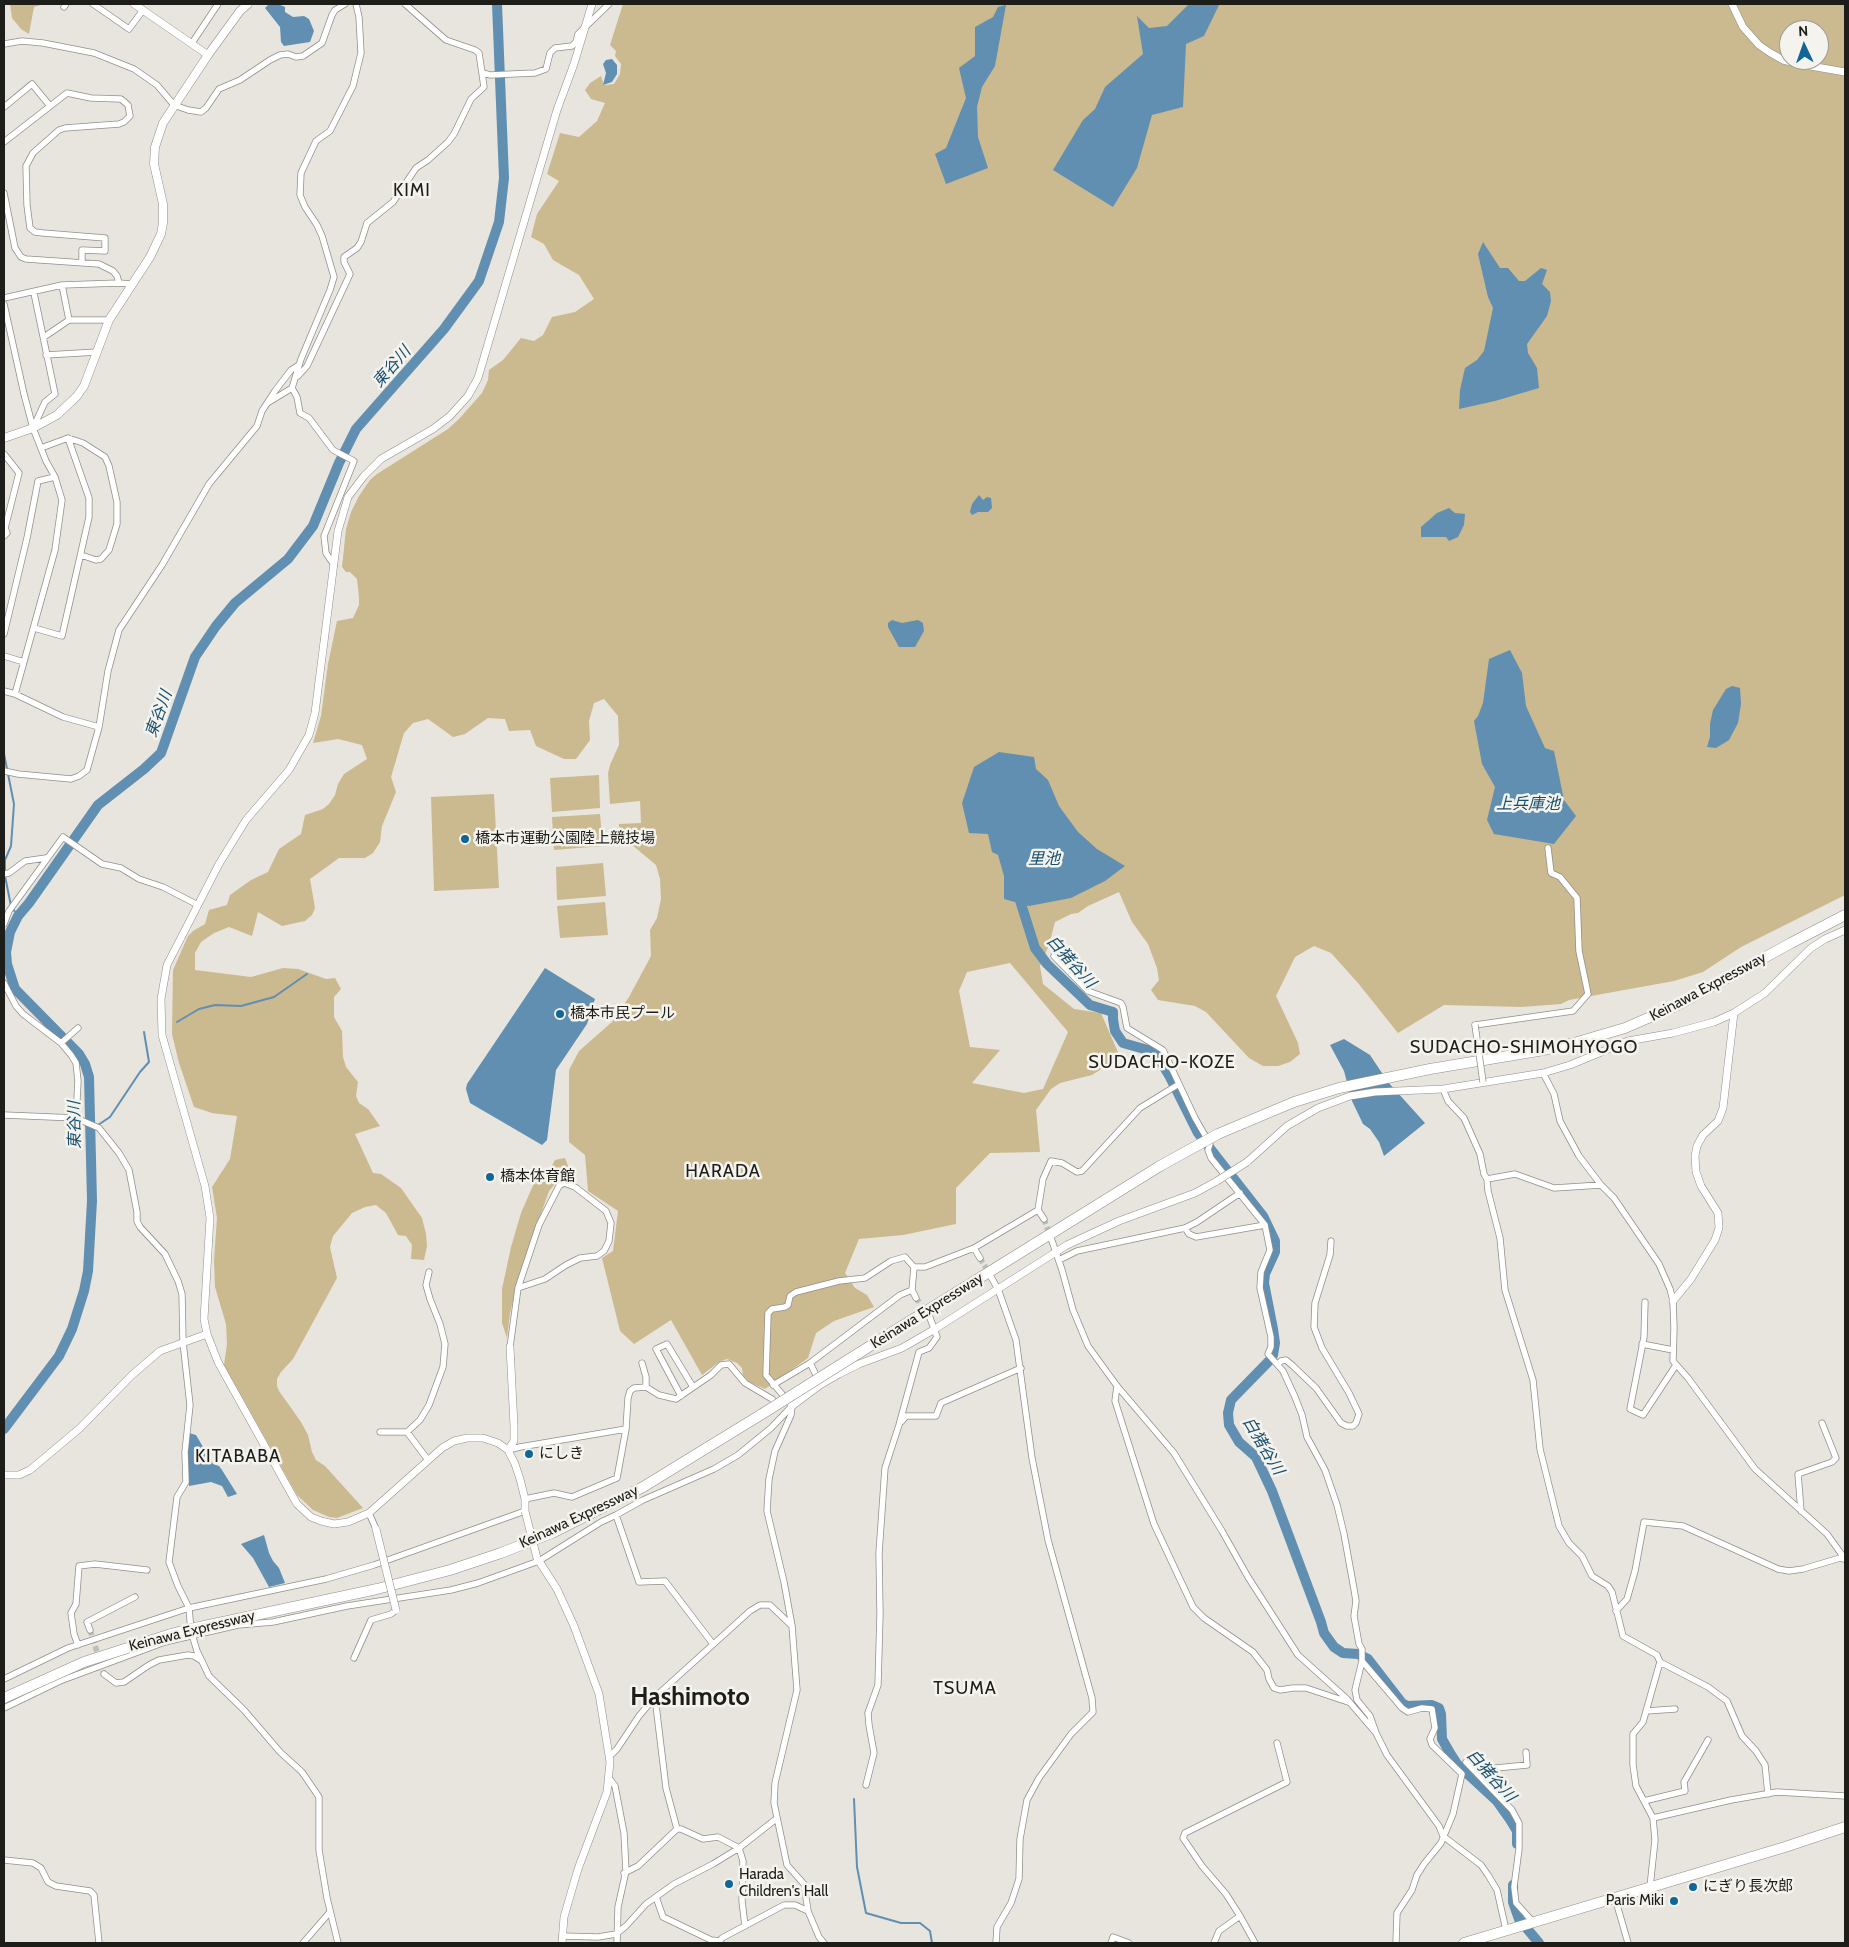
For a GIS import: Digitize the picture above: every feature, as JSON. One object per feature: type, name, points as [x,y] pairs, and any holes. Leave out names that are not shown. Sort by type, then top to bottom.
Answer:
[{"type":"highway","name":"Keinawa Expressway","points":[[4,1698],[84,1662],[171,1634],[377,1589],[450,1570],[552,1533],[643,1487],[1160,1166],[1218,1134],[1294,1102],[1339,1088],[1392,1076],[1574,1044],[1625,1028],[1678,1005],[1817,928],[1845,915]]},
{"type":"highway","points":[[1464,1943],[1845,1826]]},
{"type":"main road","points":[[4,437],[33,428],[57,415],[78,396],[84,386],[109,320],[150,257],[161,234],[163,222],[162,204],[154,164],[155,147],[162,123],[208,55],[240,11],[248,4]]},
{"type":"street","points":[[93,4],[129,29],[145,7]]},
{"type":"street","points":[[134,4],[145,7],[208,55]]},
{"type":"street","points":[[192,43],[218,4]]},
{"type":"street","points":[[4,44],[22,41],[43,43],[94,53],[134,69],[157,85],[174,105],[201,112],[219,89],[240,80],[280,55],[303,56],[322,43],[332,15],[335,10],[345,4]]},
{"type":"street","points":[[268,403],[292,388],[299,365],[334,277],[322,236],[300,195],[302,174],[308,155],[316,141],[330,131],[354,86],[361,53],[359,17],[356,4]]},
{"type":"street","points":[[296,378],[307,366],[350,274],[344,262],[344,257],[357,248],[367,223],[393,202],[416,168],[428,160],[454,134],[471,99],[484,87],[487,74],[479,54],[475,50],[446,40],[405,4]]},
{"type":"street","points":[[592,4],[557,110],[478,378],[468,396],[450,416],[433,429],[382,459],[359,482],[348,497],[340,518],[315,713],[309,734],[289,770],[246,820],[233,839],[167,965],[161,998],[162,1035],[205,1186],[210,1218],[204,1319],[206,1334],[218,1362],[298,1504],[311,1516],[334,1524],[348,1522],[369,1513],[442,1448],[454,1441],[468,1438],[483,1438],[498,1443],[508,1450],[515,1464],[525,1499],[525,1511],[538,1560],[557,1589],[574,1626],[599,1694],[609,1756],[607,1792],[564,1917],[562,1940],[616,1934],[646,1904],[674,1884],[739,1848],[776,1819]]},
{"type":"street","points":[[487,74],[514,75],[535,73],[546,69],[550,53],[554,48],[572,46],[576,42],[578,34],[609,4]]},
{"type":"street","points":[[1732,4],[1743,27],[1759,45],[1769,52],[1783,60],[1798,64],[1845,72]]},
{"type":"street","points":[[4,107],[32,84],[50,106]]},
{"type":"street","points":[[4,142],[67,93],[91,98],[122,99],[127,103],[130,110],[128,120],[119,124],[59,130],[33,153],[26,166],[26,205],[30,228],[35,232],[43,234],[105,238],[104,251],[82,250],[82,262]]},
{"type":"street","points":[[4,193],[15,248],[21,257],[26,259],[82,262],[105,266],[117,276],[118,283]]},
{"type":"street","points":[[4,298],[62,285],[131,284]]},
{"type":"street","points":[[62,285],[68,320]]},
{"type":"street","points":[[33,428],[45,402],[55,394],[34,292]]},
{"type":"street","points":[[4,304],[33,428],[55,477],[62,500],[55,550],[15,694]]},
{"type":"street","points":[[44,337],[68,320],[109,320]]},
{"type":"street","points":[[46,355],[97,352]]},
{"type":"street","points":[[7,772],[71,779],[87,770],[100,727],[108,671],[119,630],[162,565],[209,484],[257,426],[262,411],[291,370],[299,365]]},
{"type":"street","points":[[292,388],[297,397],[300,413],[309,418],[335,451],[354,462],[324,536],[326,553],[334,565]]},
{"type":"street","points":[[41,448],[68,438],[83,443],[105,457],[109,466],[117,502],[116,524],[109,550],[101,559],[96,560],[81,556]]},
{"type":"street","points":[[34,628],[62,636],[89,517],[89,498],[68,438]]},
{"type":"street","points":[[4,454],[19,473],[5,527],[7,534],[4,536]]},
{"type":"street","points":[[4,634],[27,538],[38,480],[55,477]]},
{"type":"street","points":[[4,656],[24,662]]},
{"type":"street","points":[[4,691],[15,694],[63,717],[100,727]]},
{"type":"street","points":[[4,924],[10,909],[46,858],[63,838],[102,864],[121,868],[139,879],[163,887],[198,904]]},
{"type":"street","points":[[1483,1082],[1475,1025],[1573,1011],[1588,994],[1579,951],[1577,898],[1560,877],[1552,873],[1548,848]]},
{"type":"street","points":[[6,874],[25,861],[46,858]]},
{"type":"street","points":[[824,1943],[819,1937],[808,1911],[804,1884],[787,1865],[774,1802],[775,1783],[798,1690],[792,1626],[784,1582],[767,1511],[769,1479],[775,1451],[792,1406],[820,1385],[858,1364],[902,1348],[935,1329],[1055,1252],[1120,1221],[1195,1193],[1217,1181],[1246,1162],[1287,1126],[1318,1108],[1360,1094],[1443,1089],[1543,1073],[1570,1065],[1628,1042],[1696,1028],[1734,1013],[1765,993],[1812,948],[1825,939],[1845,930]]},
{"type":"street","points":[[1054,956],[1088,992],[1121,1003],[1124,1007],[1127,1028],[1163,1050],[1206,1135],[1210,1144],[1208,1149],[1211,1158],[1265,1225],[1270,1250],[1262,1272],[1260,1288],[1271,1337],[1271,1347],[1268,1354],[1278,1364],[1295,1397],[1302,1415],[1307,1438],[1325,1470],[1337,1505],[1356,1601],[1354,1616],[1362,1657],[1355,1690],[1357,1700],[1370,1716],[1387,1755],[1439,1826],[1443,1836],[1481,1865],[1488,1875],[1497,1890],[1506,1930]]},
{"type":"street","points":[[4,983],[16,1006],[23,1014],[61,1043],[76,1063],[78,1081],[77,1118]]},
{"type":"street","points":[[1673,1301],[1691,1279],[1715,1240],[1719,1228],[1718,1213],[1700,1186],[1696,1172],[1695,1156],[1697,1146],[1703,1135],[1718,1121],[1723,1108],[1734,1013]]},
{"type":"street","points":[[61,1043],[78,1028]]},
{"type":"street","points":[[1543,1073],[1554,1094],[1560,1121],[1579,1156],[1614,1198],[1659,1264],[1673,1301],[1673,1361],[1688,1378],[1755,1469],[1827,1534],[1845,1559]]},
{"type":"street","points":[[1044,1219],[1038,1210],[1043,1179],[1050,1161],[1062,1163],[1077,1172],[1082,1170],[1140,1108],[1179,1084]]},
{"type":"street","points":[[1443,1089],[1448,1101],[1464,1118],[1480,1154],[1484,1174],[1487,1178],[1488,1191],[1500,1238],[1505,1290],[1533,1380],[1540,1449],[1559,1526],[1569,1543],[1582,1556],[1592,1576],[1608,1586],[1612,1592],[1623,1636],[1658,1655],[1660,1662],[1643,1722],[1633,1734],[1636,1786],[1653,1818],[1654,1840],[1650,1887]]},
{"type":"street","points":[[4,1115],[77,1118],[98,1127],[119,1153],[129,1170],[136,1203],[137,1221],[140,1227],[165,1254],[178,1281],[182,1294],[190,1406],[185,1452],[186,1482],[177,1497],[169,1562],[189,1608],[191,1631],[209,1676],[244,1710],[280,1752],[302,1772],[319,1797],[319,1850],[330,1912],[338,1943]]},
{"type":"street","points":[[1487,1178],[1515,1174],[1554,1188],[1601,1184]]},
{"type":"street","points":[[508,1450],[514,1441],[510,1347],[518,1288],[539,1225],[558,1186],[564,1183],[576,1187],[606,1211],[611,1223],[609,1241],[604,1251],[597,1256],[580,1258],[566,1264],[545,1278],[518,1288]]},
{"type":"street","points":[[1059,1260],[1077,1251],[1185,1228],[1198,1222],[1240,1193]]},
{"type":"street","points":[[914,1267],[925,1267],[974,1248],[1038,1210]]},
{"type":"street","points":[[1185,1228],[1189,1234],[1196,1237],[1265,1225]]},
{"type":"street","points":[[1051,1238],[1073,1310],[1088,1346],[1117,1386],[1174,1453],[1248,1577],[1298,1655],[1350,1702],[1376,1733]]},
{"type":"street","points":[[1278,1364],[1286,1360],[1293,1366],[1316,1388],[1341,1423],[1347,1426],[1353,1426],[1356,1423],[1359,1414],[1349,1393],[1322,1348],[1314,1327],[1315,1303],[1330,1254],[1331,1241]]},
{"type":"street","points":[[974,1248],[980,1258]]},
{"type":"street","points":[[792,1406],[766,1375],[768,1313],[772,1309],[788,1305],[790,1296],[796,1292],[839,1281],[865,1278],[891,1260],[905,1257],[914,1267],[912,1290],[916,1298]]},
{"type":"street","points":[[380,1432],[407,1432],[420,1420],[430,1405],[443,1367],[445,1344],[426,1285],[429,1272]]},
{"type":"street","points":[[991,1277],[998,1289],[1016,1340],[1032,1458],[1048,1540],[1092,1698],[1093,1712],[1071,1734],[1039,1778],[1027,1800],[1020,1839],[1019,1879],[1011,1903],[997,1926],[996,1943]]},
{"type":"street","points":[[773,1385],[810,1362],[900,1295],[912,1290]]},
{"type":"street","points":[[1645,1302],[1642,1344],[1630,1409],[1643,1415],[1676,1365]]},
{"type":"street","points":[[866,1785],[874,1753],[868,1725],[868,1713],[878,1685],[879,1552],[885,1468],[919,1352],[929,1348],[937,1337],[929,1315]]},
{"type":"street","points":[[4,1475],[19,1475],[30,1470],[80,1428],[132,1375],[160,1350],[206,1334]]},
{"type":"street","points":[[681,1396],[656,1349],[667,1344],[693,1387]]},
{"type":"street","points":[[1642,1344],[1673,1350]]},
{"type":"street","points":[[810,1362],[820,1385]]},
{"type":"street","points":[[642,1363],[646,1377],[646,1387]]},
{"type":"street","points":[[525,1499],[554,1493],[572,1497],[616,1478],[626,1429],[630,1391],[634,1388],[646,1387],[659,1396],[676,1399],[711,1375],[721,1365],[729,1364],[745,1383],[772,1399],[788,1414]]},
{"type":"street","points":[[899,1425],[906,1416],[936,1416],[942,1403],[1021,1368]]},
{"type":"street","points":[[1117,1386],[1115,1401],[1154,1524],[1193,1607],[1204,1618],[1253,1652],[1268,1670],[1269,1679],[1274,1688],[1280,1690],[1306,1688],[1350,1702]]},
{"type":"street","points":[[4,1708],[77,1674],[191,1631],[273,1622],[347,1606],[451,1590],[478,1583],[538,1560],[601,1522],[643,1500],[714,1469],[738,1455],[788,1414]]},
{"type":"street","points":[[1801,1511],[1798,1474],[1832,1462],[1836,1458],[1822,1423]]},
{"type":"street","points":[[508,1450],[626,1429]]},
{"type":"street","points":[[407,1432],[428,1460]]},
{"type":"street","points":[[4,1679],[78,1645],[189,1608],[307,1583],[374,1565],[525,1511]]},
{"type":"street","points":[[354,1658],[372,1620],[391,1614],[396,1610],[376,1529],[369,1513]]},
{"type":"street","points":[[616,1515],[639,1582],[665,1581],[713,1644]]},
{"type":"street","points":[[1616,1611],[1627,1599],[1636,1571],[1644,1522],[1683,1526],[1778,1569],[1789,1571],[1803,1569],[1840,1558],[1845,1559]]},
{"type":"street","points":[[78,1645],[74,1634],[71,1613],[76,1604],[80,1566],[95,1564],[146,1570]]},
{"type":"street","points":[[90,1630],[88,1622],[135,1597]]},
{"type":"street","points":[[609,1756],[617,1749],[639,1716],[655,1697],[750,1611],[760,1605],[770,1606],[792,1626]]},
{"type":"street","points":[[104,1674],[112,1681],[124,1682],[148,1665],[159,1660],[188,1655],[202,1661]]},
{"type":"street","points":[[1362,1657],[1402,1708],[1408,1712],[1422,1708],[1432,1709],[1435,1728],[1430,1739],[1432,1745],[1462,1769]]},
{"type":"street","points":[[1660,1662],[1708,1687],[1728,1701],[1742,1736],[1765,1765],[1768,1794]]},
{"type":"street","points":[[655,1697],[666,1788],[677,1829]]},
{"type":"street","points":[[1646,1711],[1676,1709]]},
{"type":"street","points":[[1644,1801],[1685,1790],[1684,1782],[1708,1740]]},
{"type":"street","points":[[1255,1943],[1226,1894],[1202,1866],[1183,1838],[1185,1833],[1287,1782],[1277,1744]]},
{"type":"street","points":[[1475,1770],[1528,1765],[1526,1752]]},
{"type":"street","points":[[1396,1943],[1397,1914],[1412,1890],[1417,1875],[1435,1851],[1454,1814],[1462,1769],[1466,1762],[1512,1810],[1519,1823],[1519,1849],[1514,1887],[1516,1903],[1533,1922]]},
{"type":"street","points":[[609,1778],[615,1786],[624,1834],[624,1874],[618,1906],[617,1943]]},
{"type":"street","points":[[1653,1818],[1731,1800],[1777,1792],[1845,1796]]},
{"type":"street","points":[[677,1829],[703,1839],[718,1837],[739,1848],[744,1861],[742,1901],[745,1926]]},
{"type":"street","points":[[624,1874],[638,1866],[677,1829]]},
{"type":"street","points":[[4,1860],[33,1863],[40,1868],[48,1882],[56,1886],[90,1891],[94,1895],[99,1943]]},
{"type":"street","points":[[656,1897],[663,1917],[711,1940],[721,1942],[722,1938],[784,1905],[795,1905],[808,1911]]},
{"type":"street","points":[[1615,1898],[1628,1943]]},
{"type":"street","points":[[303,1943],[330,1912]]},
{"type":"street","points":[[1214,1943],[1219,1931],[1240,1916]]},
{"type":"street","points":[[1111,1943],[1113,1937],[1129,1943]]},
{"type":"shaded area","points":[[10,4],[44,4],[34,7],[29,34],[21,29],[12,18]]},
{"type":"shaded area","points":[[623,4],[1845,4],[1845,895],[1741,947],[1703,972],[1674,981],[1569,1000],[1561,1004],[1521,1007],[1444,1005],[1398,1033],[1331,953],[1314,946],[1295,957],[1276,996],[1298,1043],[1300,1054],[1290,1062],[1278,1066],[1263,1066],[1249,1058],[1206,1012],[1195,1006],[1158,1000],[1151,990],[1159,980],[1157,968],[1148,944],[1132,922],[1119,892],[1088,906],[1078,913],[1071,914],[1055,922],[1049,945],[1040,966],[1043,984],[1074,1009],[1101,1013],[1120,1057],[1092,1075],[1060,1083],[1051,1089],[1036,1110],[1040,1152],[990,1153],[956,1188],[956,1224],[903,1235],[859,1239],[845,1273],[855,1288],[867,1295],[874,1307],[834,1321],[816,1333],[808,1358],[765,1389],[749,1382],[743,1375],[742,1368],[737,1363],[727,1359],[719,1362],[702,1375],[671,1320],[634,1344],[620,1331],[602,1258],[613,1251],[618,1211],[588,1191],[585,1155],[569,1142],[569,1070],[579,1051],[612,1022],[629,997],[651,956],[650,930],[657,918],[661,899],[660,879],[656,865],[619,834],[619,824],[641,823],[640,801],[610,804],[608,773],[619,745],[618,716],[604,699],[594,703],[589,721],[590,740],[576,759],[564,759],[536,746],[530,730],[509,731],[505,719],[488,718],[465,734],[453,737],[428,719],[413,723],[404,733],[391,777],[396,792],[382,826],[380,842],[373,853],[365,858],[339,858],[310,879],[315,908],[312,915],[305,921],[282,926],[258,912],[252,936],[229,927],[214,933],[201,942],[195,953],[195,970],[251,977],[283,968],[298,969],[326,979],[335,978],[341,989],[334,997],[334,1017],[342,1031],[343,1057],[346,1067],[358,1082],[356,1096],[359,1103],[368,1109],[380,1126],[355,1134],[373,1173],[381,1174],[401,1188],[422,1218],[426,1234],[427,1246],[424,1260],[411,1259],[412,1245],[406,1236],[398,1235],[386,1213],[376,1205],[365,1207],[352,1213],[333,1236],[330,1247],[337,1278],[293,1359],[277,1379],[279,1391],[308,1435],[316,1460],[325,1466],[363,1508],[337,1518],[329,1517],[313,1510],[297,1495],[224,1365],[227,1344],[226,1324],[215,1287],[214,1260],[217,1218],[212,1187],[230,1159],[237,1116],[212,1113],[194,1107],[179,1063],[172,1034],[173,970],[188,936],[205,924],[209,910],[227,905],[230,895],[251,880],[268,872],[279,849],[301,834],[305,815],[323,809],[329,804],[344,774],[367,759],[362,745],[338,739],[313,743],[321,716],[328,664],[337,621],[353,618],[359,605],[357,579],[342,567],[346,529],[351,512],[359,496],[370,480],[377,474],[448,429],[459,419],[482,393],[488,380],[489,370],[503,360],[521,338],[534,341],[543,335],[552,317],[575,312],[594,299],[579,275],[553,260],[544,244],[531,237],[537,214],[559,181],[547,174],[560,133],[579,137],[597,121],[605,103],[591,99],[585,90],[590,83],[601,76],[604,85],[614,84],[620,74],[621,64],[615,56],[616,51],[610,45]],"holes":[[[1010,963],[1068,1032],[1043,1089],[1024,1093],[972,1083],[1000,1050],[970,1047],[959,991],[967,972]]]},
{"type":"shaded area","points":[[599,775],[600,808],[552,812],[550,778]]},
{"type":"shaded area","points":[[494,794],[499,888],[434,891],[431,797]]},
{"type":"shaded area","points":[[600,814],[603,846],[554,850],[552,817]]},
{"type":"shaded area","points":[[603,863],[606,896],[557,900],[556,867]]},
{"type":"shaded area","points":[[605,902],[608,935],[560,938],[557,906]]},
{"type":"shaded area","points":[[565,1158],[568,1166],[567,1170],[549,1191],[519,1276],[510,1313],[507,1338],[502,1323],[502,1289],[521,1213],[535,1181],[542,1183],[555,1160]]},
{"type":"water","points":[[269,4],[278,4],[285,7],[285,12],[293,17],[304,16],[309,19],[314,31],[310,42],[284,46],[281,42],[280,27],[265,8]]},
{"type":"water","points":[[1189,4],[1219,5],[1204,36],[1186,44],[1183,107],[1152,115],[1137,168],[1113,207],[1053,170],[1083,120],[1095,109],[1105,87],[1143,54],[1137,16],[1149,28],[1167,26]]},
{"type":"water","points":[[1006,5],[995,66],[982,87],[977,107],[978,137],[988,168],[946,184],[935,154],[946,148],[966,98],[959,68],[975,56],[975,27],[993,17],[998,7]]},
{"type":"water","points":[[612,59],[617,65],[617,74],[612,82],[603,85],[606,73],[603,64],[606,60]]},
{"type":"water","points":[[1483,242],[1500,268],[1508,268],[1519,281],[1525,281],[1541,268],[1547,270],[1542,284],[1550,292],[1551,301],[1547,316],[1527,344],[1528,353],[1537,368],[1539,388],[1459,409],[1460,390],[1465,368],[1477,360],[1484,351],[1493,308],[1488,297],[1478,254]]},
{"type":"water","points":[[979,495],[983,500],[987,497],[991,498],[992,508],[988,512],[978,512],[972,515],[970,512],[972,504]]},
{"type":"water","points":[[1449,508],[1455,513],[1465,514],[1464,525],[1458,537],[1449,541],[1446,537],[1421,537],[1421,527],[1437,513]]},
{"type":"water","points":[[892,620],[902,623],[918,620],[923,623],[924,631],[915,647],[899,647],[888,627],[888,623]]},
{"type":"water","name":"上兵庫池","points":[[1510,650],[1522,673],[1526,706],[1545,748],[1554,751],[1564,800],[1576,816],[1554,844],[1494,834],[1487,820],[1495,787],[1482,764],[1474,721],[1483,703],[1489,659]]},
{"type":"water","points":[[1732,686],[1740,688],[1741,704],[1738,723],[1729,740],[1716,748],[1707,747],[1713,710],[1726,689]]},
{"type":"water","name":"里池","points":[[999,752],[1034,757],[1036,769],[1048,780],[1059,806],[1078,832],[1097,849],[1125,866],[1105,881],[1071,898],[1029,906],[1004,899],[1004,876],[998,855],[992,852],[988,834],[969,833],[962,803],[974,767]]},
{"type":"water","points":[[545,968],[595,999],[587,1024],[556,1070],[547,1140],[542,1145],[470,1103],[466,1089],[467,1084]]},
{"type":"water","points":[[1344,1039],[1370,1055],[1388,1082],[1425,1123],[1384,1156],[1379,1142],[1370,1129],[1363,1124],[1352,1101],[1344,1071],[1330,1045]]},
{"type":"water","points":[[189,1433],[196,1435],[213,1464],[219,1466],[237,1494],[228,1497],[222,1486],[211,1482],[189,1486],[187,1456]]},
{"type":"water","points":[[264,1535],[269,1553],[279,1568],[285,1583],[269,1587],[253,1558],[241,1544]]},
{"type":"waterway","name":"東谷川","points":[[4,1429],[59,1356],[72,1329],[88,1271],[92,1201],[89,1077],[85,1064],[79,1054],[15,989],[7,964],[6,952],[10,932],[18,916],[98,805],[144,769],[161,753],[195,657],[216,626],[235,603],[288,559],[313,526],[339,463],[356,429],[444,329],[479,281],[499,222],[504,178],[497,4]]},
{"type":"waterway","points":[[4,754],[14,804],[11,846],[5,860],[5,871]]},
{"type":"waterway","points":[[5,876],[11,906],[18,916]]},
{"type":"waterway","name":"白猪谷川","points":[[1017,891],[1035,948],[1047,964],[1090,1005],[1113,1012],[1115,1031],[1123,1043],[1155,1052],[1170,1077],[1198,1133],[1263,1216],[1275,1241],[1275,1252],[1265,1274],[1264,1283],[1275,1343],[1273,1355],[1231,1400],[1228,1413],[1229,1425],[1239,1442],[1256,1457],[1272,1491],[1324,1633],[1334,1647],[1343,1653],[1358,1654],[1368,1659],[1402,1703],[1407,1706],[1432,1705],[1439,1708],[1442,1739],[1450,1753],[1457,1764],[1497,1801],[1517,1831],[1517,1844]]},
{"type":"waterway","points":[[177,1022],[199,1009],[215,1005],[241,1006],[274,997],[307,974]]},
{"type":"waterway","points":[[98,1125],[110,1117],[140,1072],[149,1062],[144,1032]]},
{"type":"waterway","points":[[854,1799],[857,1867],[866,1913],[901,1923],[920,1923],[930,1931],[932,1943]]},
{"type":"waterway","name":"白猪谷川","points":[[1513,1885],[1513,1902],[1519,1919],[1539,1943]]},
{"type":"tunnel","points":[[1044,1219],[1050,1236]]},
{"type":"tunnel","points":[[980,1258],[989,1273]]},
{"type":"tunnel","points":[[916,1298],[927,1313]]},
{"type":"tunnel","points":[[90,1630],[104,1674]]},
{"type":"place","name":"橋本市運動公園陸上競技場","points":[[465,839]]},
{"type":"place","name":"橋本市民プール","points":[[560,1014]]},
{"type":"place","name":"橋本体育館","points":[[490,1177]]},
{"type":"place","name":"にしき","points":[[529,1454]]},
{"type":"place","name":"Harada Children's Hall","points":[[729,1884]]},
{"type":"place","name":"にぎり長次郎","points":[[1693,1887]]},
{"type":"place","name":"Paris Miki","points":[[1674,1901]]},
{"type":"district","name":"KIMI","points":[[412,191]]},
{"type":"district","name":"SUDACHO-SHIMOHYOGO","points":[[1524,1048]]},
{"type":"district","name":"SUDACHO-KOZE","points":[[1162,1063]]},
{"type":"district","name":"HARADA","points":[[723,1172]]},
{"type":"district","name":"KITABABA","points":[[238,1457]]},
{"type":"district","name":"TSUMA","points":[[965,1689]]},
{"type":"district","name":"Hashimoto","points":[[690,1698]]}]
